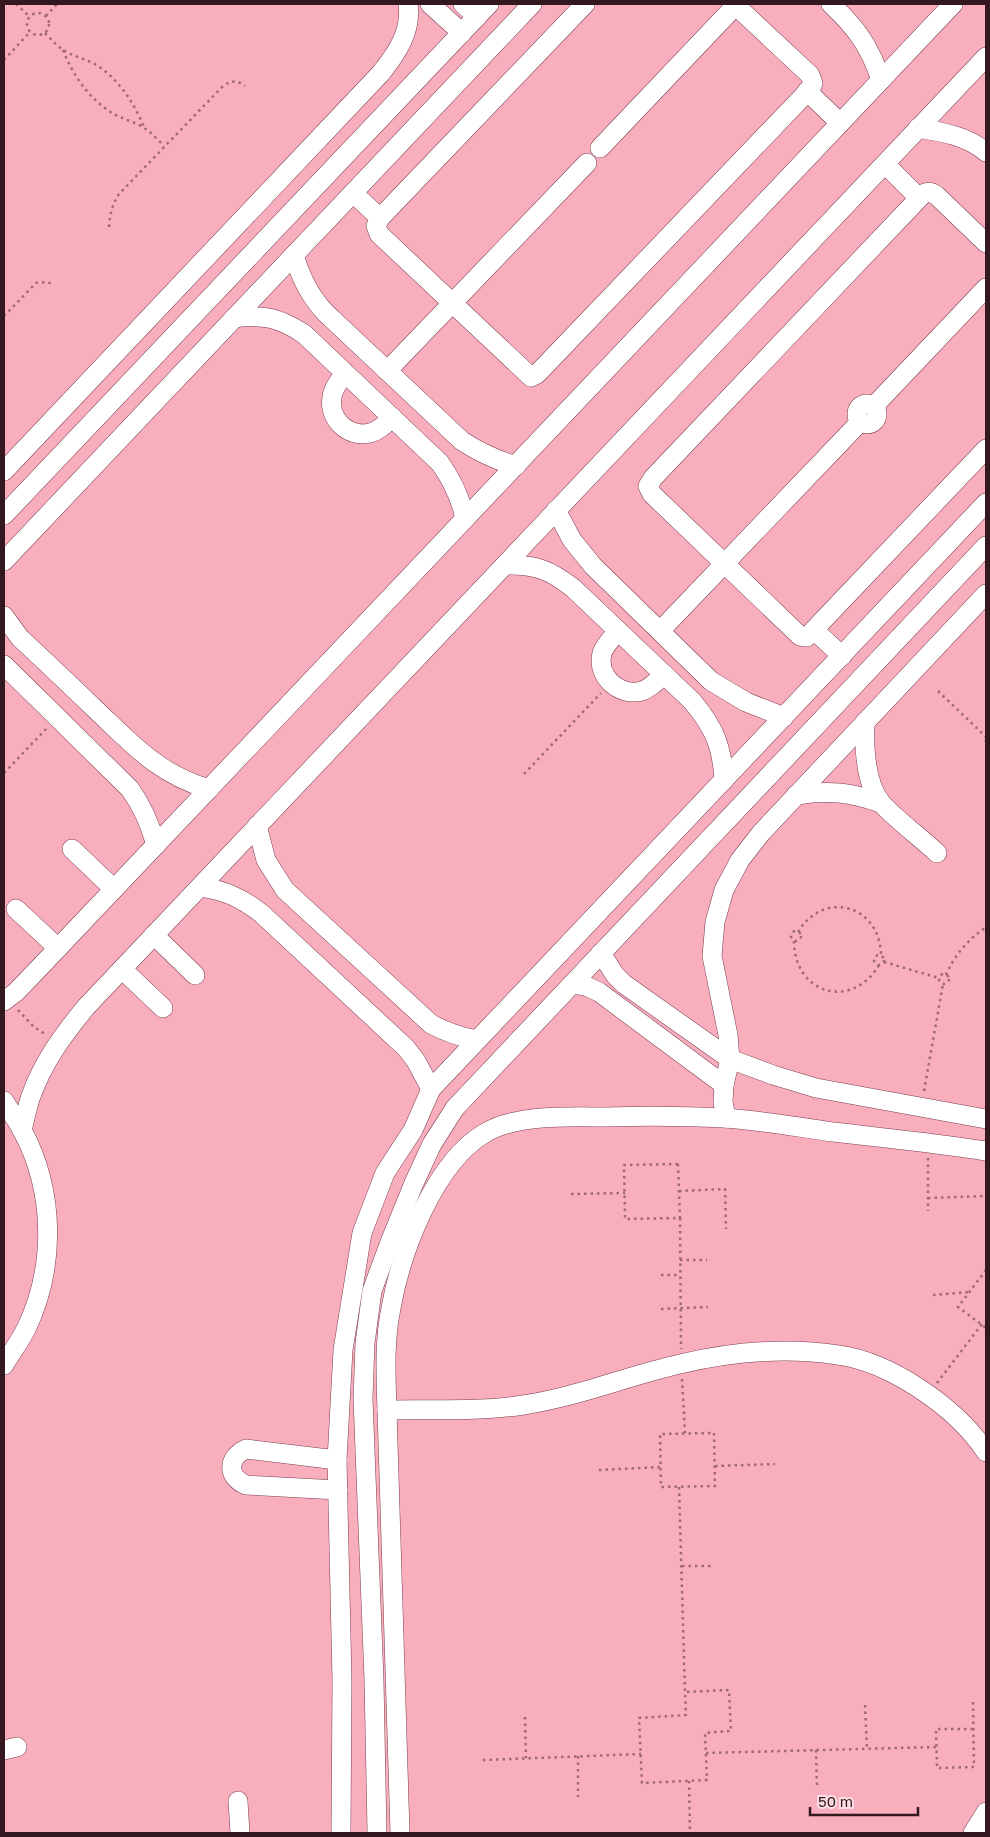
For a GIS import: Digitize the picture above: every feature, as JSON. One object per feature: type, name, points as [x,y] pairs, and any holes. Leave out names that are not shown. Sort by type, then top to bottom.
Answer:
[{"type":"street","points":[[4,471],[381,73],[393,59],[402,44],[407,27],[408,4]]},
{"type":"street","points":[[430,4],[462,33]]},
{"type":"street","points":[[4,561],[532,4]]},
{"type":"street","points":[[387,372],[452,303],[587,163],[591,166],[601,162],[603,152],[600,148],[736,4],[810,75],[813,83],[534,377],[528,376],[452,303],[379,234],[376,226],[380,218],[584,4]]},
{"type":"street","points":[[831,4],[861,36],[873,57],[881,80]]},
{"type":"street","points":[[11,1006],[16,992],[953,4]]},
{"type":"street","points":[[4,515],[462,33],[476,8]]},
{"type":"street","points":[[22,1130],[31,1096],[45,1064],[57,1044],[86,1008],[986,57]]},
{"type":"street","points":[[807,91],[840,123]]},
{"type":"street","points":[[918,128],[959,136],[977,144],[986,152]]},
{"type":"street","points":[[885,164],[919,198]]},
{"type":"street","points":[[353,192],[380,218]]},
{"type":"street","points":[[986,243],[936,195],[932,192],[927,192],[919,198],[648,486],[652,494],[800,636],[806,637],[986,449]]},
{"type":"street","points":[[294,255],[299,271],[315,300],[325,313],[387,372],[462,441],[496,460],[516,466]]},
{"type":"street","points":[[660,631],[860,422],[871,424],[875,421],[877,411],[874,406],[986,288]]},
{"type":"street","points":[[234,318],[253,316],[271,318],[289,324],[304,334],[440,463],[452,480],[461,498],[465,518]]},
{"type":"street","points":[[345,373],[332,395],[331,408],[336,420],[346,430],[358,434],[372,433],[383,427],[392,418]]},
{"type":"street","points":[[342,1833],[342,1680],[337,1460],[344,1350],[362,1233],[385,1173],[413,1130],[431,1089],[986,503]]},
{"type":"street","points":[[556,510],[582,554],[711,681],[746,702],[784,717]]},
{"type":"street","points":[[377,1833],[374,1680],[363,1399],[365,1343],[372,1292],[414,1183],[432,1144],[455,1108],[986,546]]},
{"type":"street","points":[[505,565],[523,564],[542,568],[558,576],[692,701],[706,718],[719,744],[724,780]]},
{"type":"street","points":[[726,1118],[723,1102],[724,1085],[730,1059],[728,1035],[712,956],[715,922],[724,890],[740,860],[761,833],[984,599]]},
{"type":"street","points":[[4,616],[20,638],[140,752],[172,775],[209,789]]},
{"type":"street","points":[[871,625],[870,632],[878,644],[885,646],[893,645]]},
{"type":"street","points":[[618,630],[603,652],[601,664],[604,674],[611,683],[621,690],[638,692],[654,684],[664,674]]},
{"type":"street","points":[[814,630],[842,656]]},
{"type":"street","points":[[824,674],[832,672],[839,674],[847,686],[846,694]]},
{"type":"street","points":[[7,676],[57,718],[130,789],[142,806],[151,825],[156,845]]},
{"type":"street","points":[[865,722],[866,764],[872,784],[881,803]]},
{"type":"street","points":[[796,795],[817,792],[839,792],[861,796],[881,803],[937,853]]},
{"type":"street","points":[[257,826],[266,860],[285,890],[418,1014],[445,1032],[477,1040]]},
{"type":"street","points":[[72,849],[114,889]]},
{"type":"street","points":[[200,887],[217,889],[233,895],[248,903],[262,914],[406,1048],[420,1068],[431,1089]]},
{"type":"street","points":[[16,909],[58,948]]},
{"type":"street","points":[[154,936],[196,975]]},
{"type":"street","points":[[601,953],[615,975],[624,984],[730,1059],[772,1075],[816,1088],[986,1119]]},
{"type":"street","points":[[122,969],[163,1008]]},
{"type":"street","points":[[572,984],[586,986],[599,992],[724,1085]]},
{"type":"street","points":[[4,1101],[22,1130],[38,1168],[47,1209],[48,1250],[40,1291],[26,1330],[4,1365]]},
{"type":"street","points":[[400,1833],[386,1346],[390,1309],[399,1272],[411,1237],[427,1202],[446,1171],[464,1149],[486,1132],[510,1123],[540,1118],[588,1116],[726,1118],[986,1151]]},
{"type":"street","points":[[387,1410],[490,1409],[523,1405],[596,1389],[681,1364],[755,1352],[802,1352],[840,1355],[870,1364],[902,1378],[929,1394],[959,1418],[986,1452]]},
{"type":"street","points":[[337,1460],[246,1449],[238,1452],[233,1459],[231,1467],[233,1475],[238,1482],[246,1485],[338,1490]]},
{"type":"street","points":[[342,1680],[374,1680]]},
{"type":"street","points":[[238,1801],[240,1833]]},
{"type":"street","points":[[973,1833],[986,1812]]},
{"type":"path","points":[[16,4],[29,16]]},
{"type":"path","points":[[46,16],[57,4]]},
{"type":"path","points":[[38,13],[46,16],[50,25],[45,34],[40,36],[30,32],[26,25],[29,16],[38,13]]},
{"type":"path","points":[[4,60],[30,32]]},
{"type":"path","points":[[45,34],[63,50],[98,66],[113,78],[126,93],[144,127],[164,147]]},
{"type":"path","points":[[63,50],[76,76],[94,99],[126,121],[144,127]]},
{"type":"path","points":[[109,227],[113,204],[119,194],[164,147],[223,86],[230,81],[238,81],[245,86]]},
{"type":"path","points":[[4,316],[36,283],[48,282],[53,285]]},
{"type":"path","points":[[524,774],[611,683]]},
{"type":"path","points":[[938,691],[986,739],[986,746]]},
{"type":"path","points":[[4,773],[57,718]]},
{"type":"path","points":[[884,962],[874,926],[867,918],[849,908],[829,908],[819,911],[810,916],[798,932],[792,933],[791,936],[794,941],[794,953],[797,964],[802,974],[821,988],[832,991],[844,991],[854,988],[864,983],[873,975],[879,965],[884,962],[939,978]]},
{"type":"path","points":[[946,975],[958,952],[986,927]]},
{"type":"path","points":[[794,941],[800,940],[801,937],[798,932]]},
{"type":"path","points":[[879,965],[876,964],[874,958],[878,954],[881,955]]},
{"type":"path","points":[[939,978],[941,974],[946,975]]},
{"type":"path","points":[[943,984],[949,981],[946,975]]},
{"type":"path","points":[[939,978],[940,983],[943,984]]},
{"type":"path","points":[[922,1107],[943,984]]},
{"type":"path","points":[[11,1006],[34,1027],[45,1034]]},
{"type":"path","points":[[928,1144],[928,1211]]},
{"type":"path","points":[[680,1218],[625,1219],[624,1165],[678,1164],[680,1218],[681,1364],[685,1433]]},
{"type":"path","points":[[679,1191],[725,1189],[726,1229]]},
{"type":"path","points":[[571,1194],[625,1193]]},
{"type":"path","points":[[928,1198],[986,1196]]},
{"type":"path","points":[[680,1260],[707,1260]]},
{"type":"path","points":[[986,1270],[958,1307],[986,1328]]},
{"type":"path","points":[[661,1275],[680,1275]]},
{"type":"path","points":[[934,1295],[969,1292]]},
{"type":"path","points":[[661,1309],[708,1307]]},
{"type":"path","points":[[929,1394],[982,1324]]},
{"type":"path","points":[[714,1433],[715,1466],[715,1486],[661,1487],[660,1434],[714,1433]]},
{"type":"path","points":[[715,1466],[775,1464]]},
{"type":"path","points":[[599,1470],[660,1468]]},
{"type":"path","points":[[680,1487],[685,1692],[686,1715],[639,1718],[642,1783],[707,1780],[705,1733],[730,1731],[729,1690],[685,1692]]},
{"type":"path","points":[[682,1566],[711,1566]]},
{"type":"path","points":[[973,1702],[974,1767],[936,1768],[936,1730],[973,1729]]},
{"type":"path","points":[[865,1705],[867,1748]]},
{"type":"path","points":[[524,1718],[526,1758]]},
{"type":"path","points":[[706,1753],[936,1747]]},
{"type":"path","points":[[816,1750],[817,1789]]},
{"type":"path","points":[[483,1760],[641,1754]]},
{"type":"path","points":[[578,1756],[578,1797]]},
{"type":"path","points":[[688,1781],[690,1833]]}]
